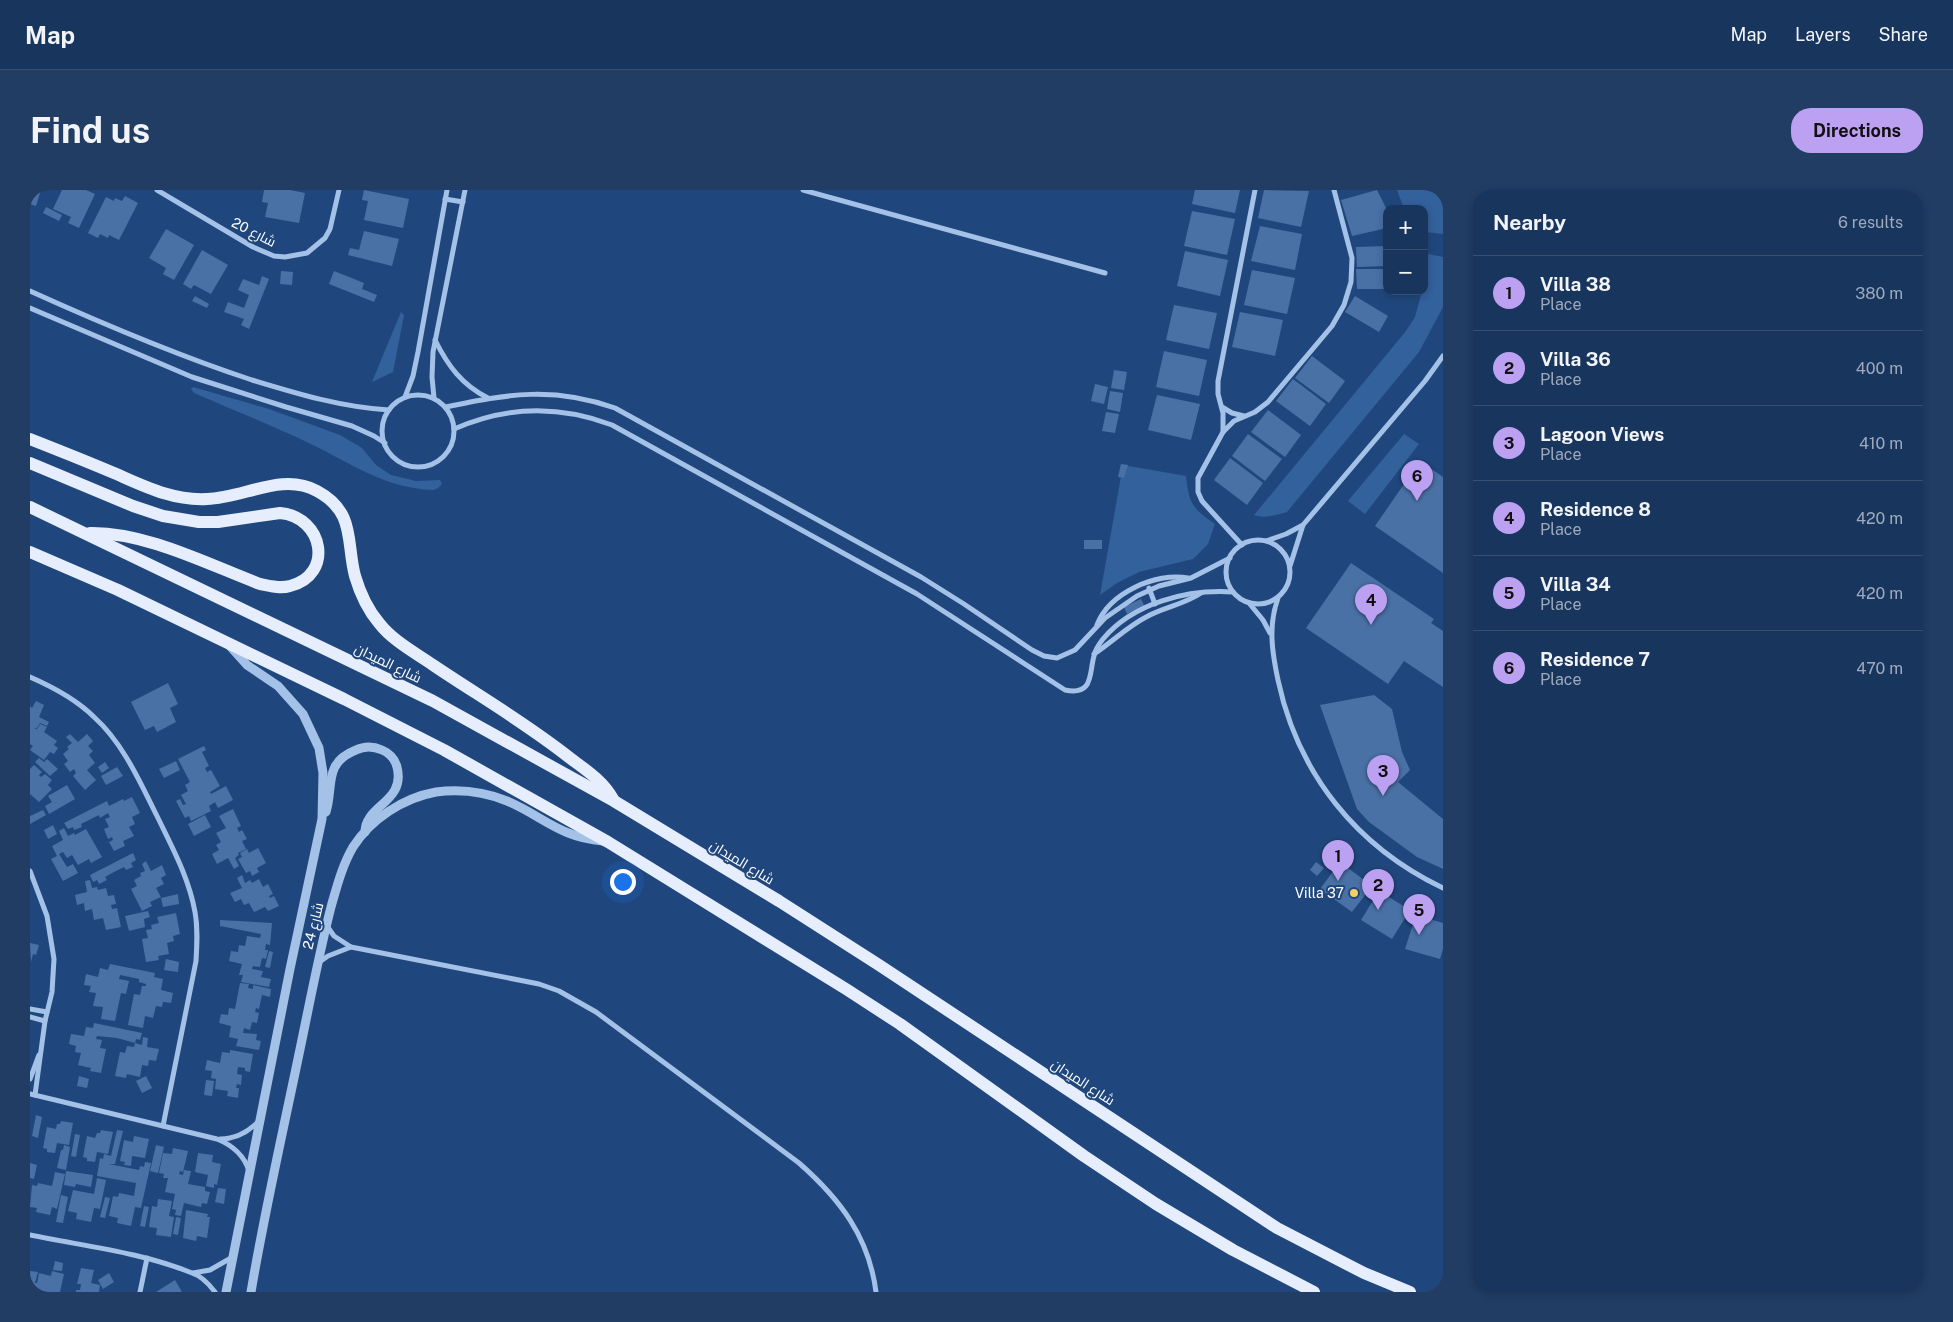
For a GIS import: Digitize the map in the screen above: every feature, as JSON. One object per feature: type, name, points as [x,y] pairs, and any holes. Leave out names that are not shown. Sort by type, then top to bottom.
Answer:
[{"type":"main road","points":[[30,438],[140,485],[174,496],[191,499],[221,498],[283,484],[306,486],[318,491],[336,506],[347,524],[355,575],[360,591],[373,615],[387,632],[453,678],[526,724],[599,780],[614,801]]},
{"type":"main road","points":[[30,463],[149,512],[181,520],[218,522],[280,513],[289,514],[304,521],[314,533],[317,541],[318,557],[316,565],[306,578],[289,587],[280,588],[260,584],[142,539],[109,533],[86,534]]},
{"type":"main road","name":"شارع الميدان","points":[[30,508],[433,701],[614,801],[779,901],[879,965],[1277,1228],[1364,1273],[1410,1292]]},
{"type":"main road","points":[[30,552],[118,590],[344,698],[436,746],[608,842],[869,1004],[1084,1156],[1156,1204],[1233,1250],[1314,1292]]},
{"type":"street","name":"شارع 20","points":[[157,190],[254,246],[274,256],[285,257],[307,253],[317,247],[325,238],[332,223],[339,190]]},
{"type":"street","points":[[405,397],[413,376],[418,352],[447,190]]},
{"type":"street","points":[[434,398],[432,377],[435,340],[465,190]]},
{"type":"street","points":[[803,190],[1105,273]]},
{"type":"street","points":[[1223,432],[1218,381],[1255,190]]},
{"type":"street","points":[[1242,545],[1202,501],[1197,487],[1200,473],[1223,432],[1230,424],[1255,412],[1268,402],[1332,326],[1344,305],[1351,282],[1352,258],[1334,190]]},
{"type":"street","points":[[445,199],[463,202]]},
{"type":"street","points":[[30,292],[110,328],[230,373],[320,401],[350,407],[389,410]]},
{"type":"street","points":[[30,308],[192,377],[352,426],[369,433],[385,443]]},
{"type":"street","points":[[435,340],[449,366],[457,376],[477,392],[489,398]]},
{"type":"street","points":[[1443,356],[1425,381],[1304,525],[1290,566],[1288,583],[1278,598],[1273,612],[1270,633],[1274,664],[1288,718],[1299,746],[1317,776],[1347,818],[1368,840],[1398,863],[1443,888]]},
{"type":"street","points":[[446,407],[526,393],[562,394],[580,397],[615,408],[921,577],[1032,650],[1044,656],[1057,658],[1075,650],[1096,627],[1126,602],[1149,590],[1190,578],[1230,558],[1242,545],[1254,541],[1266,541],[1304,525]]},
{"type":"street","points":[[416,395],[434,398],[446,407],[450,414],[454,429],[452,444],[443,457],[430,465],[406,465],[393,456],[385,443],[382,430],[385,416],[389,410],[405,397],[416,395]]},
{"type":"street","points":[[1222,407],[1232,413],[1244,416]]},
{"type":"street","points":[[454,429],[496,414],[529,410],[569,412],[598,419],[625,431],[909,589],[1065,690],[1078,690],[1089,682],[1094,655],[1101,641],[1118,626],[1155,604],[1170,598],[1201,592],[1233,592]]},
{"type":"street","points":[[1266,541],[1281,550],[1290,566]]},
{"type":"street","points":[[1230,558],[1226,575],[1233,592],[1243,601],[1267,603],[1278,598]]},
{"type":"street","points":[[1096,627],[1105,610],[1115,600],[1146,583],[1168,576],[1190,578]]},
{"type":"street","points":[[1146,583],[1155,604]]},
{"type":"street","points":[[1094,655],[1135,623],[1158,611],[1188,601],[1201,592]]},
{"type":"street","points":[[1249,603],[1263,620],[1270,633]]},
{"type":"street","name":"شارع 24","points":[[226,1292],[259,1121],[322,819],[322,761],[312,730],[292,699],[278,686],[247,665],[229,644]]},
{"type":"street","points":[[30,677],[80,704],[109,733],[140,782],[190,888],[198,934],[196,961],[163,1126]]},
{"type":"street","points":[[322,819],[328,805],[331,772],[338,762],[353,751],[363,747],[382,750],[392,757],[396,765],[397,786],[386,802],[366,822],[365,833]]},
{"type":"street","name":"شارع 24","points":[[250,1292],[326,926],[344,864],[365,833],[388,812],[411,800],[436,792],[466,791],[480,793],[508,802],[568,834],[586,840],[608,842]]},
{"type":"street","points":[[30,871],[47,916],[52,938],[54,975],[40,1052],[40,1071],[33,1095],[217,1139],[235,1149],[242,1156],[250,1175]]},
{"type":"street","points":[[326,926],[334,936],[351,947],[539,984],[565,994],[596,1012],[799,1163],[818,1180],[846,1212],[859,1234],[868,1256],[876,1292]]},
{"type":"street","points":[[317,964],[328,956],[351,947]]},
{"type":"street","points":[[30,1009],[47,1012]]},
{"type":"street","points":[[30,1017],[45,1021]]},
{"type":"street","points":[[30,1079],[40,1052]]},
{"type":"street","points":[[217,1139],[236,1137],[252,1128],[259,1121]]},
{"type":"street","points":[[30,1235],[147,1258],[193,1273],[215,1292]]},
{"type":"street","points":[[140,1292],[147,1258]]},
{"type":"street","points":[[193,1273],[218,1267],[233,1258]]},
{"type":"shaded area","points":[[1397,190],[1437,190],[1443,206],[1443,234],[1428,232],[1428,205],[1403,205]]},
{"type":"shaded area","points":[[1428,254],[1443,257],[1443,307],[1419,352],[1287,512],[1266,517],[1254,515],[1406,331],[1415,317],[1421,295],[1428,295]]},
{"type":"shaded area","points":[[401,312],[404,315],[393,372],[372,382]]},
{"type":"shaded area","points":[[193,387],[269,409],[340,435],[362,448],[376,465],[391,475],[416,481],[440,480],[442,484],[433,490],[400,485],[385,480],[356,468],[298,438],[194,393],[191,389]]},
{"type":"shaded area","points":[[1404,434],[1419,444],[1365,514],[1348,501]]},
{"type":"shaded area","points":[[1123,465],[1186,476],[1190,499],[1193,504],[1201,514],[1215,524],[1208,544],[1193,559],[1139,572],[1117,583],[1100,595]]},
{"type":"building","points":[[30,190],[41,190],[36,206],[30,204]]},
{"type":"building","points":[[62,190],[86,190],[95,194],[79,228],[68,223],[71,217],[53,209]]},
{"type":"building","points":[[264,190],[290,190],[305,193],[299,223],[265,217],[268,203],[262,202]]},
{"type":"building","points":[[364,190],[409,199],[403,228],[364,220],[368,201],[362,200]]},
{"type":"building","points":[[1195,190],[1240,190],[1235,213],[1192,204]]},
{"type":"building","points":[[1264,190],[1309,191],[1301,227],[1258,218]]},
{"type":"building","points":[[1377,190],[1384,205],[1383,229],[1352,236],[1341,200]]},
{"type":"building","points":[[125,196],[138,203],[119,240],[109,235],[108,238],[100,234],[98,238],[88,233],[106,197],[114,201],[115,198],[122,201]]},
{"type":"building","points":[[46,207],[62,215],[59,221],[43,213]]},
{"type":"building","points":[[1192,211],[1235,219],[1227,255],[1184,246]]},
{"type":"building","points":[[1260,226],[1302,234],[1295,270],[1251,261]]},
{"type":"building","points":[[166,229],[194,245],[174,280],[163,274],[166,268],[149,258]]},
{"type":"building","points":[[364,231],[399,239],[392,266],[348,255],[350,248],[359,250]]},
{"type":"building","points":[[1383,246],[1383,266],[1357,267],[1356,247]]},
{"type":"building","points":[[202,250],[228,265],[211,294],[194,285],[191,289],[183,284]]},
{"type":"building","points":[[1185,251],[1228,260],[1220,296],[1177,286]]},
{"type":"building","points":[[1356,269],[1383,269],[1383,289],[1357,289]]},
{"type":"building","points":[[1252,270],[1295,278],[1287,314],[1244,305]]},
{"type":"building","points":[[281,271],[293,272],[292,285],[280,284]]},
{"type":"building","points":[[334,271],[364,283],[362,289],[377,295],[374,302],[329,284]]},
{"type":"building","points":[[262,276],[269,279],[249,329],[241,325],[244,319],[224,312],[228,302],[244,308],[249,295],[238,290],[243,279],[259,285]]},
{"type":"building","points":[[195,296],[209,304],[207,308],[192,301]]},
{"type":"building","points":[[1355,296],[1388,316],[1379,332],[1345,312]]},
{"type":"building","points":[[1174,305],[1217,313],[1209,349],[1166,340]]},
{"type":"building","points":[[1240,312],[1283,320],[1275,356],[1232,347]]},
{"type":"building","points":[[1164,351],[1207,360],[1199,396],[1156,387]]},
{"type":"building","points":[[1312,356],[1345,381],[1329,403],[1295,378]]},
{"type":"building","points":[[1114,370],[1127,372],[1124,390],[1111,388]]},
{"type":"building","points":[[1293,379],[1326,404],[1310,426],[1276,401]]},
{"type":"building","points":[[1095,384],[1108,387],[1104,404],[1091,401]]},
{"type":"building","points":[[1110,391],[1123,393],[1120,412],[1107,409]]},
{"type":"building","points":[[1157,395],[1200,404],[1191,440],[1148,430]]},
{"type":"building","points":[[1268,410],[1301,435],[1285,457],[1251,432]]},
{"type":"building","points":[[1106,412],[1119,414],[1115,433],[1102,431]]},
{"type":"building","points":[[1248,434],[1282,459],[1265,481],[1232,456]]},
{"type":"building","points":[[1230,458],[1263,483],[1247,505],[1214,480]]},
{"type":"building","points":[[1420,461],[1443,477],[1443,573],[1375,526]]},
{"type":"building","points":[[1121,464],[1128,465],[1124,478],[1118,477]]},
{"type":"building","points":[[1084,540],[1102,540],[1102,549],[1084,549]]},
{"type":"building","points":[[1351,563],[1434,619],[1431,623],[1443,631],[1443,687],[1404,661],[1388,684],[1306,628]]},
{"type":"building","points":[[1141,599],[1144,605],[1127,614],[1124,607]]},
{"type":"building","points":[[168,683],[178,704],[170,708],[176,722],[157,732],[154,726],[145,730],[131,702]]},
{"type":"building","points":[[1374,695],[1392,709],[1402,752],[1410,770],[1398,782],[1443,819],[1443,869],[1417,857],[1369,822],[1357,809],[1320,705]]},
{"type":"building","points":[[36,701],[44,705],[39,717],[49,722],[47,726],[40,723],[37,728],[34,728],[37,729],[36,731],[40,724],[47,727],[44,732],[57,741],[54,745],[58,748],[54,754],[50,752],[44,760],[30,750],[33,746],[30,744],[30,706],[32,708]]},
{"type":"building","points":[[70,734],[78,742],[87,734],[93,741],[88,746],[93,751],[89,755],[95,763],[87,770],[96,780],[85,790],[73,776],[76,773],[74,769],[70,772],[64,764],[68,761],[63,754],[72,743],[66,737]]},
{"type":"building","points":[[204,746],[206,750],[202,752],[209,766],[205,768],[207,772],[211,770],[220,786],[210,792],[211,794],[226,786],[233,800],[218,808],[215,802],[209,806],[211,811],[191,821],[189,816],[185,818],[176,801],[180,799],[183,805],[186,804],[181,795],[188,791],[185,785],[190,782],[178,759]]},
{"type":"building","points":[[39,758],[44,762],[47,759],[58,769],[50,776],[35,762]]},
{"type":"building","points":[[176,761],[180,770],[164,778],[159,769]]},
{"type":"building","points":[[105,762],[109,768],[102,773],[98,767]]},
{"type":"building","points":[[34,765],[42,772],[39,775],[41,777],[45,774],[52,780],[48,785],[52,789],[39,802],[30,794],[30,769]]},
{"type":"building","points":[[117,767],[123,776],[106,785],[101,776]]},
{"type":"building","points":[[67,785],[75,799],[49,814],[45,806],[52,802],[48,796]]},
{"type":"building","points":[[132,797],[140,813],[132,817],[135,824],[129,827],[134,836],[123,841],[125,846],[114,851],[109,842],[113,840],[112,837],[108,839],[104,829],[109,827],[105,819],[110,817],[108,813],[100,818],[99,815],[81,824],[82,827],[74,830],[73,827],[68,829],[64,823],[107,801],[109,806]]},
{"type":"building","points":[[233,809],[241,826],[237,828],[239,832],[242,830],[247,839],[242,841],[246,849],[238,853],[239,855],[235,858],[239,866],[234,869],[228,858],[217,864],[212,854],[219,850],[216,845],[221,842],[216,833],[226,828],[219,816]]},
{"type":"building","points":[[43,810],[46,815],[30,824],[30,816]]},
{"type":"building","points":[[205,815],[211,827],[194,836],[188,824]]},
{"type":"building","points":[[53,825],[57,834],[48,839],[44,830]]},
{"type":"building","points":[[64,828],[68,836],[74,833],[75,835],[86,829],[102,857],[91,863],[89,859],[78,865],[72,855],[67,858],[63,852],[59,854],[67,867],[73,864],[78,873],[63,881],[51,859],[57,856],[52,846],[63,840],[59,831]]},
{"type":"building","points":[[258,848],[266,863],[257,868],[259,872],[252,876],[250,871],[246,873],[238,859],[242,857],[240,853],[247,849],[249,853]]},
{"type":"building","points":[[133,853],[136,860],[131,863],[133,867],[126,870],[124,867],[114,872],[105,877],[107,880],[99,884],[97,880],[93,882],[90,875]]},
{"type":"building","points":[[146,861],[151,871],[162,865],[166,875],[161,878],[164,884],[156,888],[161,897],[150,902],[152,906],[142,911],[131,889],[137,886],[134,880],[141,876],[140,873],[145,871],[142,864]]},
{"type":"building","points":[[1316,862],[1324,868],[1317,876],[1310,870]]},
{"type":"building","points":[[1340,862],[1372,886],[1352,912],[1320,889]]},
{"type":"building","points":[[242,875],[245,883],[250,880],[252,883],[259,879],[263,887],[268,884],[273,894],[269,896],[270,898],[274,896],[279,906],[268,911],[265,907],[254,912],[249,903],[244,905],[241,899],[235,902],[230,893],[242,888],[237,878]]},
{"type":"building","points":[[90,880],[92,888],[97,887],[98,890],[106,888],[108,896],[114,895],[116,904],[111,905],[112,909],[117,908],[121,927],[106,930],[103,918],[94,920],[92,909],[85,911],[84,903],[77,905],[75,895],[87,892],[85,881]]},
{"type":"building","points":[[1379,891],[1410,910],[1392,939],[1361,920]]},
{"type":"building","points":[[178,894],[179,904],[163,907],[161,898]]},
{"type":"building","points":[[148,911],[150,917],[144,919],[145,927],[129,931],[125,916]]},
{"type":"building","points":[[176,913],[180,934],[173,936],[174,941],[167,943],[169,954],[158,956],[159,960],[146,962],[142,939],[148,938],[146,930],[152,929],[151,925],[159,923],[157,917]]},
{"type":"building","points":[[1416,915],[1443,923],[1443,949],[1440,959],[1405,949]]},
{"type":"building","points":[[220,920],[272,923],[270,945],[266,944],[265,950],[268,950],[266,959],[262,958],[260,967],[253,966],[252,969],[263,971],[261,977],[271,979],[269,987],[241,982],[243,975],[239,975],[242,964],[229,961],[231,951],[238,952],[239,945],[245,946],[247,936],[260,938],[261,934],[220,926]]},
{"type":"building","points":[[30,943],[39,945],[36,955],[33,954],[31,962]]},
{"type":"building","points":[[269,951],[273,952],[270,968],[265,967]]},
{"type":"building","points":[[166,959],[179,962],[178,972],[164,970]]},
{"type":"building","points":[[110,964],[155,973],[154,977],[163,979],[161,990],[173,993],[171,1003],[163,1002],[162,1007],[156,1006],[153,1018],[145,1016],[143,1028],[128,1025],[134,994],[140,995],[142,986],[146,986],[146,984],[139,982],[139,979],[120,975],[119,979],[129,981],[126,994],[121,993],[115,1021],[101,1019],[103,1007],[93,1006],[96,993],[89,992],[91,986],[84,985],[86,974],[98,977],[100,968],[108,970]]},
{"type":"building","points":[[240,983],[249,984],[248,988],[253,989],[253,985],[271,989],[270,997],[262,995],[259,1009],[256,1008],[255,1012],[259,1013],[257,1023],[252,1022],[250,1030],[244,1028],[243,1033],[257,1034],[256,1040],[261,1041],[259,1050],[236,1046],[238,1039],[229,1037],[231,1026],[219,1023],[221,1014],[228,1015],[229,1008],[235,1009]]},
{"type":"building","points":[[94,1023],[142,1033],[140,1040],[136,1039],[135,1043],[117,1038],[97,1036],[96,1039],[102,1040],[100,1048],[106,1049],[101,1073],[90,1071],[91,1068],[78,1065],[81,1053],[75,1052],[76,1046],[69,1044],[71,1034],[84,1036],[86,1027],[93,1028]]},
{"type":"building","points":[[143,1037],[148,1038],[147,1047],[159,1049],[156,1061],[149,1060],[148,1066],[142,1065],[140,1077],[127,1074],[126,1078],[115,1076],[120,1052],[125,1053],[127,1046],[134,1047],[135,1043],[142,1045]]},
{"type":"building","points":[[230,1050],[253,1054],[250,1072],[245,1071],[245,1068],[238,1067],[237,1074],[242,1075],[241,1085],[237,1084],[236,1088],[239,1088],[238,1098],[227,1096],[228,1091],[215,1089],[216,1079],[211,1078],[212,1071],[205,1070],[207,1060],[220,1063],[222,1052],[230,1053]]},
{"type":"building","points":[[79,1076],[89,1079],[87,1088],[77,1086]]},
{"type":"building","points":[[146,1076],[152,1088],[142,1093],[136,1081]]},
{"type":"building","points":[[206,1080],[214,1081],[212,1096],[204,1095]]},
{"type":"building","points":[[36,1115],[42,1117],[38,1138],[32,1136]]},
{"type":"building","points":[[61,1121],[73,1123],[69,1145],[57,1143],[55,1153],[47,1152],[47,1149],[43,1148],[47,1127],[56,1129],[57,1124],[60,1124]]},
{"type":"building","points":[[101,1130],[113,1132],[108,1154],[97,1152],[95,1162],[87,1161],[87,1158],[83,1157],[87,1136],[95,1138]]},
{"type":"building","points":[[117,1130],[123,1131],[115,1164],[109,1164],[139,1170],[140,1166],[144,1167],[145,1162],[151,1163],[141,1208],[135,1207],[131,1226],[117,1223],[118,1218],[109,1216],[113,1196],[118,1197],[119,1193],[134,1196],[136,1183],[97,1176],[100,1158],[103,1159],[104,1154],[111,1156]]},
{"type":"building","points":[[75,1134],[80,1135],[76,1157],[71,1156]]},
{"type":"building","points":[[134,1136],[149,1139],[145,1158],[132,1156],[131,1166],[124,1165],[125,1162],[120,1161],[124,1140],[133,1142]]},
{"type":"building","points":[[64,1145],[70,1147],[66,1170],[57,1168]]},
{"type":"building","points":[[156,1145],[164,1147],[158,1173],[150,1171]]},
{"type":"building","points":[[173,1148],[188,1151],[183,1172],[180,1171],[179,1174],[183,1175],[184,1170],[191,1171],[188,1184],[205,1187],[205,1191],[210,1192],[207,1204],[202,1203],[201,1207],[184,1203],[181,1216],[175,1215],[176,1210],[172,1209],[175,1194],[165,1192],[168,1178],[163,1178],[164,1174],[159,1173],[163,1153],[172,1154]]},
{"type":"building","points":[[198,1153],[213,1155],[212,1162],[221,1164],[217,1185],[214,1184],[214,1188],[206,1186],[208,1175],[195,1172]]},
{"type":"building","points":[[30,1163],[37,1165],[34,1179],[30,1178]]},
{"type":"building","points":[[66,1171],[93,1175],[91,1187],[76,1184],[75,1187],[64,1185]]},
{"type":"building","points":[[55,1172],[65,1174],[57,1209],[52,1207],[50,1215],[36,1212],[37,1208],[30,1207],[32,1185],[37,1186],[38,1183],[52,1186]]},
{"type":"building","points":[[97,1178],[106,1180],[100,1209],[94,1208],[91,1222],[76,1219],[77,1213],[68,1211],[73,1190],[94,1194]]},
{"type":"building","points":[[218,1188],[226,1189],[224,1204],[215,1202]]},
{"type":"building","points":[[61,1195],[68,1197],[63,1223],[56,1222]]},
{"type":"building","points":[[105,1197],[110,1198],[105,1218],[100,1217]]},
{"type":"building","points":[[158,1199],[172,1201],[169,1216],[174,1217],[171,1237],[156,1235],[157,1228],[149,1227],[152,1206],[157,1207]]},
{"type":"building","points":[[144,1206],[149,1207],[145,1227],[140,1226]]},
{"type":"building","points":[[186,1210],[208,1214],[207,1217],[210,1217],[207,1238],[197,1236],[196,1241],[183,1238]]},
{"type":"building","points":[[176,1217],[181,1218],[178,1235],[173,1234]]},
{"type":"building","points":[[55,1261],[63,1263],[62,1271],[53,1270]]},
{"type":"building","points":[[81,1268],[94,1270],[91,1283],[100,1285],[99,1292],[76,1292],[76,1290],[80,1290],[81,1284],[77,1284]]},
{"type":"building","points":[[30,1271],[38,1272],[35,1283],[37,1283],[39,1273],[51,1276],[52,1271],[64,1274],[60,1292],[30,1292]]},
{"type":"building","points":[[109,1273],[114,1282],[103,1289],[98,1280]]},
{"type":"building","points":[[175,1280],[182,1292],[156,1292]]},
{"type":"place","name":"Residence 7","points":[[1417,501]]},
{"type":"place","name":"Residence 8","points":[[1371,625]]},
{"type":"place","name":"Lagoon Views","points":[[1383,796]]},
{"type":"place","name":"Villa 38","points":[[1338,881]]},
{"type":"place","name":"Villa 37","points":[[1354,893]]},
{"type":"place","name":"Villa 36","points":[[1378,910]]},
{"type":"place","name":"Villa 34","points":[[1419,935]]}]
